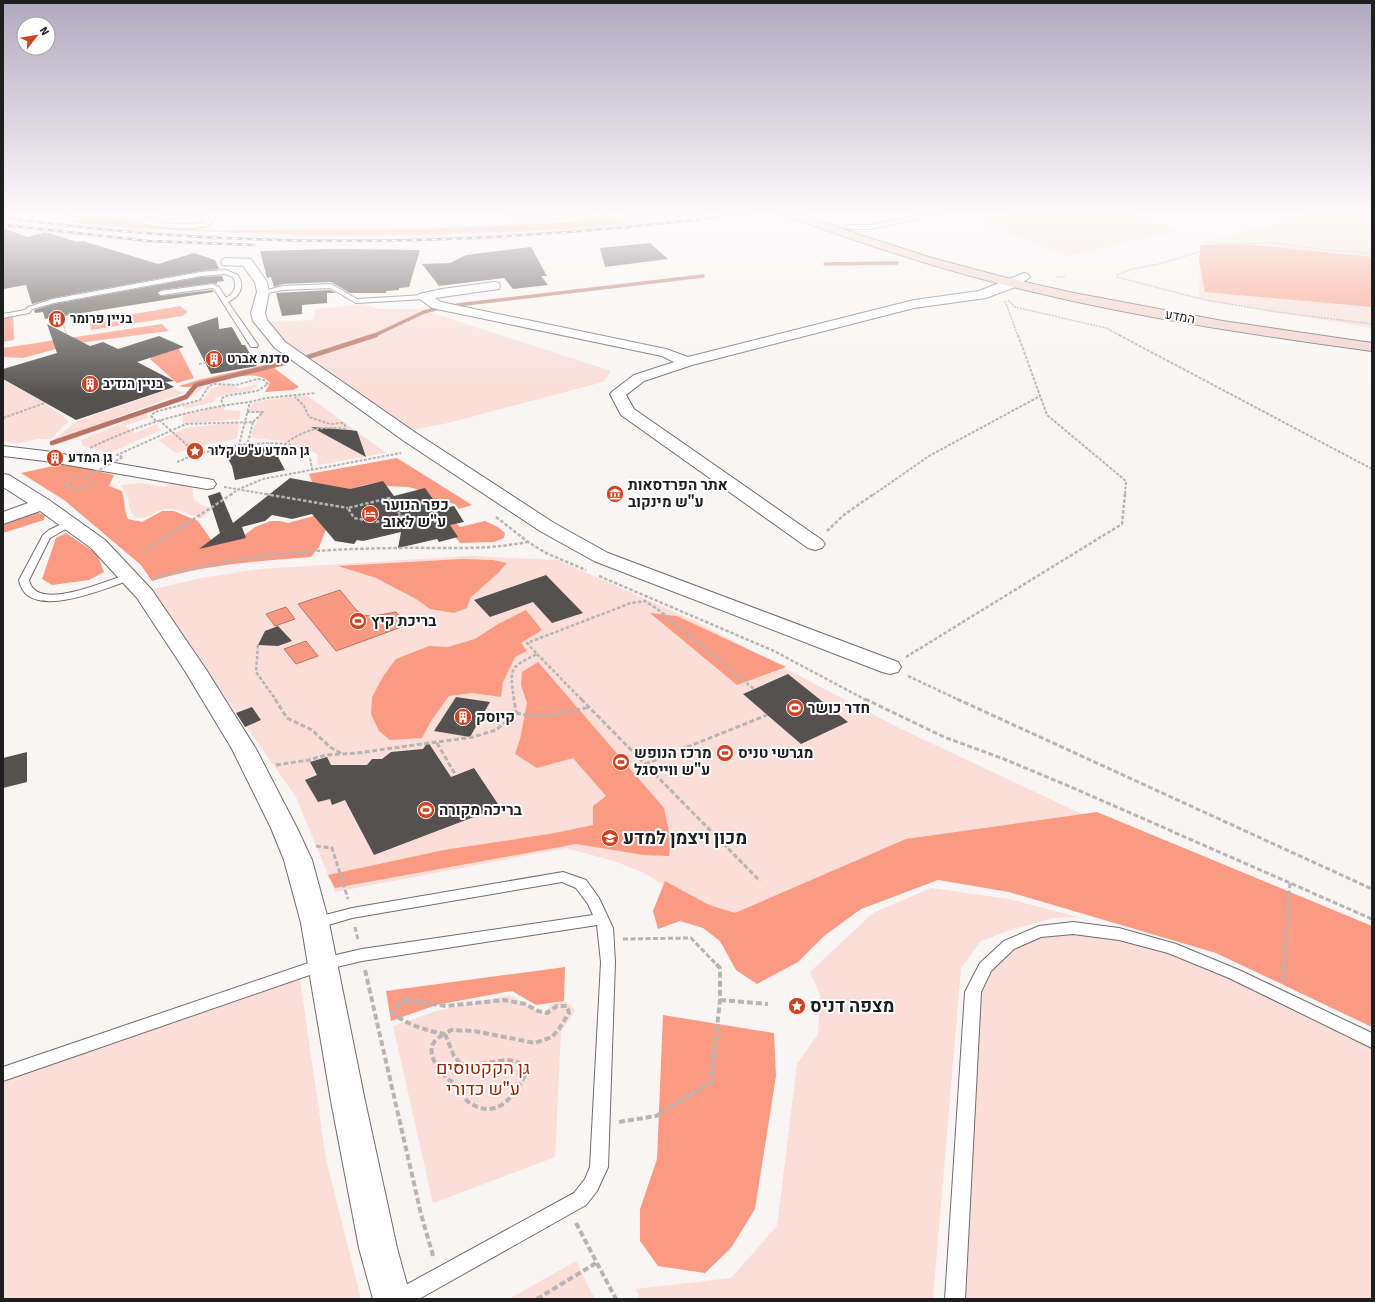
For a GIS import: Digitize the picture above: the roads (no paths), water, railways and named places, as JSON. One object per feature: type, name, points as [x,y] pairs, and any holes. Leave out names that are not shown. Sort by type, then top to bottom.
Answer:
[{"type":"main road","points":[[970,273],[986,282],[988,293],[1011,291],[1062,294]]},
{"type":"main road","name":"המדע","points":[[983,273],[1184,310],[1372,339]]},
{"type":"main road","name":"המדע","points":[[996,273],[1062,294],[1207,322],[1372,347]]},
{"type":"street","points":[[255,273],[261,282],[263,292],[258,313],[260,321],[280,346],[410,438],[547,527],[601,557],[890,667]]},
{"type":"street","points":[[815,544],[628,412],[618,394],[639,378],[687,362],[914,304],[988,293],[1019,280]]},
{"type":"street","points":[[424,297],[494,286]]},
{"type":"street","points":[[424,297],[437,304],[666,353],[687,362]]},
{"type":"street","points":[[3,451],[207,484]]},
{"type":"street","points":[[3,479],[43,504],[136,572],[152,603],[254,766],[298,860],[315,923],[348,1101],[378,1248],[392,1299]]},
{"type":"street","points":[[3,518],[43,504]]},
{"type":"lane","points":[[3,316],[27,312],[30,308],[53,301],[216,273]]},
{"type":"lane","points":[[224,301],[237,294],[239,285],[239,280],[233,273],[230,273]]},
{"type":"lane","points":[[161,293],[213,286],[217,288],[224,301],[254,345]]},
{"type":"lane","points":[[263,292],[283,288],[331,286],[356,301],[424,297]]},
{"type":"lane","points":[[70,523],[52,532],[46,537],[24,580],[24,585],[28,591],[34,594],[57,598],[136,572]]},
{"type":"lane","points":[[315,923],[352,913],[563,877],[581,884],[594,902],[606,928],[608,962],[600,1167],[591,1185],[580,1199],[400,1299]]},
{"type":"lane","points":[[3,1074],[323,964],[362,955],[602,919]]},
{"type":"lane","points":[[955,1299],[973,992],[985,967],[1009,945],[1040,932],[1073,928],[1119,934],[1171,948],[1234,974],[1372,1041]]},
{"type":"waterway","points":[[457,305],[703,276]]},
{"type":"waterway","points":[[373,336],[424,312],[435,309]]},
{"type":"waterway","points":[[308,357],[373,336]]},
{"type":"waterway","points":[[52,443],[186,397],[196,385],[284,363]]},
{"type":"place","name":"בניין פרומר","points":[[57,319]]},
{"type":"place","name":"סדנת אברט","points":[[214,359]]},
{"type":"place","name":"בניין הנדיב","points":[[90,384]]},
{"type":"place","name":"גן המדע ע\"ש קלור","points":[[195,451]]},
{"type":"place","name":"גן המדע","points":[[55,458]]},
{"type":"place","name":"אתר הפרדסאות ע\"ש מינקוב","points":[[615,494]]},
{"type":"place","name":"כפר הנוער ע\"ש לאוב","points":[[370,514]]},
{"type":"place","name":"בריכת קיץ","points":[[358,621]]},
{"type":"place","name":"חדר כושר","points":[[795,708]]},
{"type":"place","name":"קיוסק","points":[[463,717]]},
{"type":"place","name":"מגרשי טניס","points":[[725,753]]},
{"type":"place","name":"מרכז הנופש ע\"ש ווייסגל","points":[[621,762]]},
{"type":"place","name":"בריכה מקורה","points":[[426,810]]},
{"type":"place","name":"מכון ויצמן למדע","points":[[610,838]]},
{"type":"place","name":"מצפה דניס","points":[[797,1006]]},
{"type":"park label","name":"גן הקקטוסים ע\"ש כדורי","points":[[483,1078]]}]
